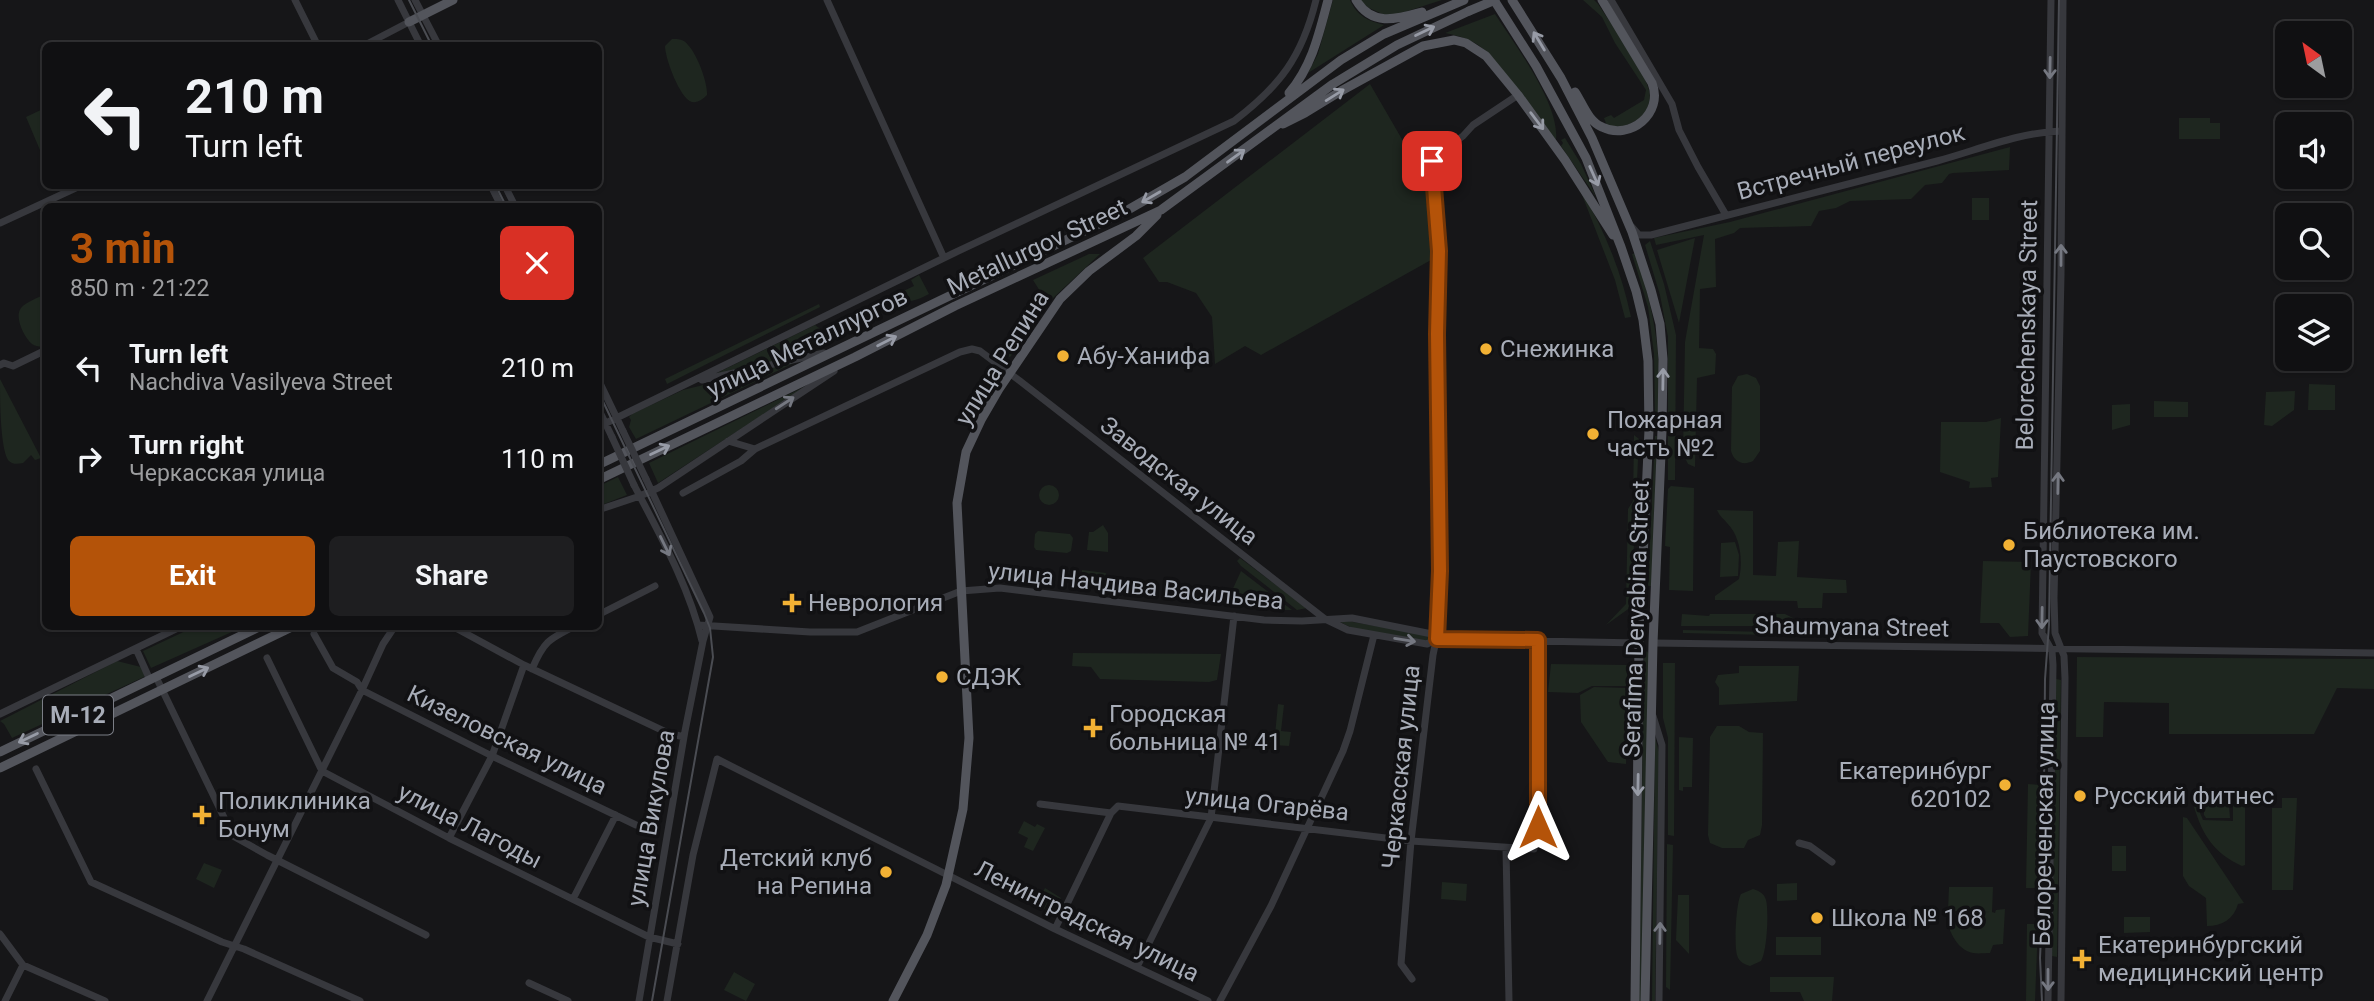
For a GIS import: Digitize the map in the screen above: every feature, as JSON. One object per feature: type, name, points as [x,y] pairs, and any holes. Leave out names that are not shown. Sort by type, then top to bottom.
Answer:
[{"type":"main road","points":[[409,22],[453,0]]},
{"type":"main road","points":[[1267,114],[1288,94],[1306,70],[1328,0]]},
{"type":"main road","points":[[1356,0],[1369,15],[1388,20],[1464,0]]},
{"type":"main road","name":"улица Металлургов","points":[[602,463],[1126,211],[1169,187],[1208,160],[1367,43],[1464,0]]},
{"type":"main road","name":"Serafima Deryabina Street","points":[[1495,0],[1536,66],[1581,148],[1621,246],[1643,320],[1648,361],[1649,430],[1639,643],[1635,1001]]},
{"type":"main road","name":"Metallurgov Street","points":[[602,478],[955,306],[1161,211],[1333,83],[1436,25],[1495,0]]},
{"type":"main road","points":[[1514,2],[1561,78],[1576,93],[1591,118],[1607,129],[1627,130],[1644,120],[1655,95],[1652,83],[1602,0]]},
{"type":"main road","points":[[1275,127],[1305,113],[1409,52],[1446,41],[1466,43],[1495,66],[1518,95],[1565,160],[1621,246]]},
{"type":"main road","name":"Serafima Deryabina Street","points":[[1561,78],[1592,138],[1628,222],[1660,324],[1663,359],[1645,1001]]},
{"type":"main road","name":"улица Репина","points":[[893,1001],[928,935],[949,875],[963,809],[969,738],[957,503],[967,452],[981,420],[1060,299],[1089,271],[1136,236],[1208,160]]},
{"type":"main road","points":[[153,679],[253,630]]},
{"type":"main road","points":[[162,690],[285,630]]},
{"type":"main road","points":[[1639,643],[1653,643]]},
{"type":"main road","name":"М-12","points":[[0,752],[153,679]]},
{"type":"main road","name":"М-12","points":[[0,768],[162,690]]},
{"type":"street","points":[[295,0],[316,42]]},
{"type":"street","points":[[398,0],[419,42]]},
{"type":"street","points":[[415,0],[437,42]]},
{"type":"street","points":[[827,0],[944,258]]},
{"type":"street","name":"улица Металлургов","points":[[602,425],[944,258],[1234,121],[1269,93],[1298,54],[1316,0]]},
{"type":"street","points":[[1611,0],[1672,104],[1679,130],[1726,215]]},
{"type":"street","name":"Belorechenskaya Street","points":[[2048,1001],[2053,665],[2050,648],[2042,633],[2050,0]]},
{"type":"street","name":"Belorechenskaya Street","points":[[2061,648],[2055,633],[2054,598],[2063,0]]},
{"type":"street","points":[[371,42],[409,22]]},
{"type":"street","name":"Черкасская улица","points":[[1412,979],[1401,964],[1411,841],[1437,639],[1440,580],[1437,334],[1439,251],[1432,161],[1473,125],[1518,95]]},
{"type":"street","name":"Встречный переулок","points":[[1651,236],[1948,158],[2012,138],[2062,131]]},
{"type":"street","points":[[43,203],[74,189]]},
{"type":"street","points":[[0,223],[42,204]]},
{"type":"street","points":[[1628,222],[1636,233],[1651,236]]},
{"type":"street","points":[[1640,256],[1642,245],[1651,236]]},
{"type":"street","points":[[1621,246],[1635,242]]},
{"type":"street","name":"Заводская улица","points":[[683,493],[741,461],[755,449],[960,352],[972,349],[980,351],[1313,607],[1325,619]]},
{"type":"street","points":[[690,383],[838,350]]},
{"type":"street","points":[[0,365],[4,363],[13,366],[42,351]]},
{"type":"street","points":[[602,509],[651,491],[855,357]]},
{"type":"street","points":[[602,387],[710,617],[708,626]]},
{"type":"street","name":"улица Викулова","points":[[602,425],[612,437],[682,582],[702,641]]},
{"type":"street","points":[[728,441],[755,449]]},
{"type":"street","points":[[602,613],[655,586]]},
{"type":"street","name":"улица Начдива Васильева","points":[[698,625],[858,632],[961,591],[1000,588],[1264,620],[1352,618],[1432,634],[1437,639],[1427,644],[1374,635],[1348,630],[1325,619]]},
{"type":"street","points":[[1137,967],[1211,818],[1234,616]]},
{"type":"street","name":"улица Викулова","points":[[639,1001],[684,737],[702,641],[708,626]]},
{"type":"street","points":[[0,714],[174,630]]},
{"type":"street","points":[[207,1001],[383,643],[392,630]]},
{"type":"street","points":[[459,630],[528,667],[668,733],[684,737]]},
{"type":"street","points":[[449,838],[492,756],[528,667],[548,640],[567,630]]},
{"type":"street","name":"Кизеловская улица","points":[[314,634],[333,668],[357,682],[362,690],[636,825]]},
{"type":"street","points":[[1220,1001],[1250,947],[1308,827],[1350,731],[1374,635]]},
{"type":"street","points":[[1437,639],[1639,643]]},
{"type":"street","name":"улица Огарёва","points":[[1041,804],[1111,813],[1118,806],[1411,841],[1534,849],[1538,827],[1538,640]]},
{"type":"street","name":"Shaumyana Street","points":[[1653,643],[2374,653]]},
{"type":"street","name":"Белореченская улица","points":[[2061,648],[2065,681],[2061,1001]]},
{"type":"street","points":[[136,649],[162,690],[233,836],[426,935]]},
{"type":"street","points":[[267,658],[322,771]]},
{"type":"street","points":[[1652,710],[1662,745],[1659,1001]]},
{"type":"street","name":"Ленинградская улица","points":[[678,944],[693,855],[718,759],[1055,929],[1209,1001]]},
{"type":"street","points":[[36,769],[91,882],[360,1001]]},
{"type":"street","name":"улица Лагоды","points":[[322,771],[449,838],[649,937],[678,944]]},
{"type":"street","points":[[1055,929],[1111,813]]},
{"type":"street","name":"улица Викулова","points":[[573,899],[616,815]]},
{"type":"street","points":[[1799,843],[1811,846],[1832,862]]},
{"type":"street","points":[[1506,849],[1509,1001]]},
{"type":"street","points":[[0,934],[23,965],[105,1001]]},
{"type":"street","points":[[667,1001],[678,944]]},
{"type":"street","points":[[5,1001],[23,965]]},
{"type":"street","points":[[529,983],[568,1001]]},
{"type":"shaded area","points":[[1333,0],[1350,0],[1364,17],[1384,25],[1308,73],[1318,54]]},
{"type":"shaded area","points":[[1360,0],[1442,0],[1389,17],[1367,7]]},
{"type":"shaded area","points":[[1583,0],[1594,0],[1598,4],[1634,57],[1649,90],[1650,98],[1646,110],[1641,117],[1627,125],[1607,126],[1604,118],[1611,115],[1614,118],[1644,100],[1646,90],[1615,43],[1602,17]]},
{"type":"shaded area","points":[[1495,14],[1544,92],[1551,109],[1556,140],[1482,47],[1459,36],[1445,33]]},
{"type":"shaded area","points":[[672,39],[686,43],[698,62],[706,83],[707,95],[698,101],[687,99],[674,77],[665,46]]},
{"type":"shaded area","points":[[1370,84],[1425,179],[1431,260],[1261,355],[1245,346],[1215,364],[1212,317],[1196,293],[1167,282],[1159,282],[1143,258]]},
{"type":"shaded area","points":[[42,109],[42,155],[26,117]]},
{"type":"shaded area","points":[[2179,118],[2210,118],[2210,123],[2220,123],[2220,139],[2179,139]]},
{"type":"shaded area","points":[[1565,138],[1596,197],[1561,146],[1561,140]]},
{"type":"shaded area","points":[[2010,147],[2009,170],[1953,173],[1942,183],[1925,185],[1911,199],[1850,201],[1836,208],[1819,211],[1811,226],[1740,228],[1734,233],[1715,239],[1716,287],[1700,289],[1699,348],[1713,349],[1716,354],[1715,374],[1697,378],[1695,467],[1688,464],[1683,454],[1685,342],[1704,235],[1656,245],[1654,238],[1730,222]]},
{"type":"shaded area","points":[[1579,187],[1611,250],[1631,317],[1625,318],[1615,280]]},
{"type":"shaded area","points":[[1972,198],[1989,198],[1989,220],[1972,220]]},
{"type":"shaded area","points":[[1695,238],[1679,323],[1657,250]]},
{"type":"shaded area","points":[[1650,241],[1676,335],[1675,480],[1668,480],[1668,337],[1660,295],[1645,245]]},
{"type":"shaded area","points":[[1636,253],[1657,341],[1658,425],[1655,425],[1654,354],[1648,307],[1632,254]]},
{"type":"shaded area","points":[[1089,254],[1100,254],[1051,300],[1046,299],[1050,301],[1028,336],[1010,357],[1002,355],[1045,299],[1033,280]]},
{"type":"shaded area","points":[[919,275],[929,294],[911,301],[893,298],[914,286],[911,280]]},
{"type":"shaded area","points":[[42,296],[42,347],[33,345],[21,327],[19,312],[29,302]]},
{"type":"shaded area","points":[[819,304],[820,307],[667,384],[665,379]]},
{"type":"shaded area","points":[[815,325],[830,336],[838,332],[832,339],[803,353],[715,374]]},
{"type":"shaded area","points":[[796,362],[636,439],[629,427],[629,417],[632,414],[683,390]]},
{"type":"shaded area","points":[[1747,374],[1756,378],[1760,386],[1760,451],[1753,461],[1742,463],[1731,451],[1732,387],[1738,376]]},
{"type":"shaded area","points":[[0,379],[41,458],[35,460],[31,455],[23,463],[17,464],[8,460],[2,433]]},
{"type":"shaded area","points":[[2309,384],[2335,385],[2335,410],[2308,410]]},
{"type":"shaded area","points":[[808,385],[658,483],[649,463]]},
{"type":"shaded area","points":[[2295,391],[2294,410],[2272,426],[2264,425],[2266,392]]},
{"type":"shaded area","points":[[2154,401],[2188,402],[2188,417],[2154,417]]},
{"type":"shaded area","points":[[2130,404],[2130,425],[2112,430],[2112,405]]},
{"type":"shaded area","points":[[2001,418],[1998,477],[1991,478],[1992,487],[1969,488],[1970,482],[1940,472],[1941,422],[1986,422]]},
{"type":"shaded area","points":[[1634,435],[1639,439],[1631,607],[1606,625],[1626,604],[1628,509],[1633,501]]},
{"type":"shaded area","points":[[1655,436],[1652,586],[1648,586]]},
{"type":"shaded area","points":[[618,477],[627,495],[602,505],[602,485]]},
{"type":"shaded area","points":[[1049,485],[1056,488],[1059,495],[1056,502],[1049,505],[1042,502],[1039,495],[1042,488]]},
{"type":"shaded area","points":[[1671,486],[1694,488],[1693,591],[1669,590],[1670,547],[1665,546],[1668,489]]},
{"type":"shaded area","points":[[1717,510],[1753,511],[1753,575],[1776,576],[1778,542],[1799,541],[1797,577],[1846,580],[1847,593],[1823,593],[1822,608],[1798,608],[1797,601],[1715,600],[1715,596],[1739,579],[1741,565],[1740,549],[1735,535]]},
{"type":"shaded area","points":[[1103,525],[1108,533],[1108,552],[1087,550],[1089,532]]},
{"type":"shaded area","points":[[1038,531],[1070,534],[1073,538],[1071,551],[1067,553],[1036,550],[1035,534]]},
{"type":"shaded area","points":[[1735,542],[1739,555],[1738,576],[1720,577],[1721,543]]},
{"type":"shaded area","points":[[1240,558],[1307,608],[1297,610],[1241,566],[1237,561]]},
{"type":"shaded area","points":[[1983,561],[2031,562],[2028,636],[2010,637],[1999,623],[1980,623]]},
{"type":"shaded area","points":[[1082,570],[1106,573],[1104,587],[1083,584]]},
{"type":"shaded area","points":[[1241,571],[1292,610],[1269,610],[1264,600],[1253,593],[1238,597],[1234,607],[1225,606]]},
{"type":"shaded area","points":[[1682,614],[1785,614],[1793,618],[1793,626],[1681,626]]},
{"type":"shaded area","points":[[1336,619],[1433,638],[1430,641],[1381,635],[1357,629]]},
{"type":"shaded area","points":[[188,630],[236,630],[151,668],[143,651]]},
{"type":"shaded area","points":[[1683,630],[1815,633],[1815,636],[1683,633]]},
{"type":"shaded area","points":[[1647,651],[1642,1001],[1639,1001],[1644,654]]},
{"type":"shaded area","points":[[1073,653],[1221,654],[1217,680],[1209,682],[1100,679],[1091,667],[1072,666]]},
{"type":"shaded area","points":[[2077,657],[2374,659],[2374,689],[2337,688],[2314,734],[2169,734],[2169,703],[2104,702],[2103,737],[2076,737]]},
{"type":"shaded area","points":[[117,661],[141,667],[146,676],[12,738],[0,721]]},
{"type":"shaded area","points":[[1663,663],[1675,663],[1674,836],[1668,835],[1668,738],[1663,718]]},
{"type":"shaded area","points":[[1551,664],[1627,665],[1627,686],[1592,686],[1578,693],[1548,692]]},
{"type":"shaded area","points":[[1739,666],[1799,666],[1797,701],[1719,705],[1719,688],[1715,682],[1718,675],[1739,673]]},
{"type":"shaded area","points":[[2056,679],[2061,680],[2057,957],[2052,956]]},
{"type":"shaded area","points":[[1594,687],[1626,688],[1626,764],[1608,762],[1581,722],[1580,695]]},
{"type":"shaded area","points":[[1278,704],[1284,705],[1281,731],[1291,732],[1289,746],[1274,745]]},
{"type":"shaded area","points":[[1717,726],[1739,726],[1749,732],[1763,733],[1762,825],[1760,835],[1748,840],[1744,848],[1722,848],[1710,843],[1708,835],[1710,737]]},
{"type":"shaded area","points":[[1655,737],[1659,752],[1655,1001],[1652,1001]]},
{"type":"shaded area","points":[[1679,737],[1693,738],[1692,787],[1683,787],[1683,791],[1679,790]]},
{"type":"shaded area","points":[[2028,784],[2039,785],[2038,888],[2026,888]]},
{"type":"shaded area","points":[[2282,798],[2297,798],[2293,890],[2272,890],[2272,808],[2282,808]]},
{"type":"shaded area","points":[[2233,801],[2245,801],[2245,865],[2242,866],[2224,855],[2211,842],[2201,827],[2194,807],[2196,803],[2202,803],[2200,813],[2203,820],[2233,821]]},
{"type":"shaded area","points":[[2229,806],[2230,818],[2206,818],[2204,807]]},
{"type":"shaded area","points":[[2183,817],[2187,818],[2244,903],[2238,904],[2230,918],[2218,925],[2207,926],[2206,898],[2189,886],[2183,876]]},
{"type":"shaded area","points":[[1024,821],[1035,827],[1037,824],[1045,828],[1033,851],[1024,847],[1028,838],[1018,833]]},
{"type":"shaded area","points":[[1667,844],[1673,845],[1670,990],[1666,987]]},
{"type":"shaded area","points":[[2112,846],[2126,846],[2126,871],[2112,871]]},
{"type":"shaded area","points":[[204,863],[222,870],[214,888],[196,879]]},
{"type":"shaded area","points":[[1442,882],[1467,884],[1466,901],[1441,899]]},
{"type":"shaded area","points":[[1797,883],[1797,900],[1777,901],[1777,884]]},
{"type":"shaded area","points":[[1949,887],[1993,887],[1992,912],[2005,909],[2003,944],[1993,945],[1990,953],[1973,953],[1957,943],[1948,925],[1946,913],[1990,912],[1948,911]]},
{"type":"shaded area","points":[[1045,888],[1061,898],[1053,913],[1036,905]]},
{"type":"shaded area","points":[[1753,889],[1765,898],[1767,922],[1763,956],[1761,961],[1750,966],[1738,957],[1736,933],[1741,894]]},
{"type":"shaded area","points":[[1678,895],[1689,895],[1689,954],[1676,940]]},
{"type":"shaded area","points":[[2124,917],[2150,917],[2150,932],[2124,933]]},
{"type":"shaded area","points":[[2027,924],[2038,924],[2035,1001],[2026,1001]]},
{"type":"shaded area","points":[[1776,937],[1821,937],[1821,955],[1776,955]]},
{"type":"shaded area","points":[[734,972],[755,984],[746,1001],[724,990]]},
{"type":"shaded area","points":[[1770,977],[1834,977],[1832,1001],[1804,1001],[1800,992],[1770,992]]},
{"type":"tram line","points":[[409,0],[430,42]]},
{"type":"tram line","points":[[2042,1001],[2040,958],[2045,679],[2049,625],[2059,0]]},
{"type":"tram line","points":[[498,189],[504,203]]},
{"type":"tram line","points":[[602,399],[704,613],[710,628],[713,657],[652,1001]]},
{"type":"place","name":"Снежинка","points":[[1486,349]]},
{"type":"place","name":"Абу-Ханифа","points":[[1063,356]]},
{"type":"place","name":"Пожарная часть №2","points":[[1593,434]]},
{"type":"place","name":"Библиотека им. Паустовского","points":[[2009,545]]},
{"type":"place","name":"Неврология","points":[[792,603]]},
{"type":"place","name":"СДЭК","points":[[942,677]]},
{"type":"place","name":"Городская больница № 41","points":[[1093,728]]},
{"type":"place","name":"Екатеринбург 620102","points":[[2005,785]]},
{"type":"place","name":"Русский фитнес","points":[[2080,796]]},
{"type":"place","name":"Поликлиника Бонум","points":[[202,815]]},
{"type":"place","name":"Детский клуб на Репина","points":[[886,872]]},
{"type":"place","name":"Школа № 168","points":[[1817,918]]},
{"type":"place","name":"Екатеринбургский медицинский центр","points":[[2082,959]]},
{"type":"route","points":[[1432,161],[1439,251],[1437,334],[1440,571],[1437,639],[1538,640],[1538,827]]}]
